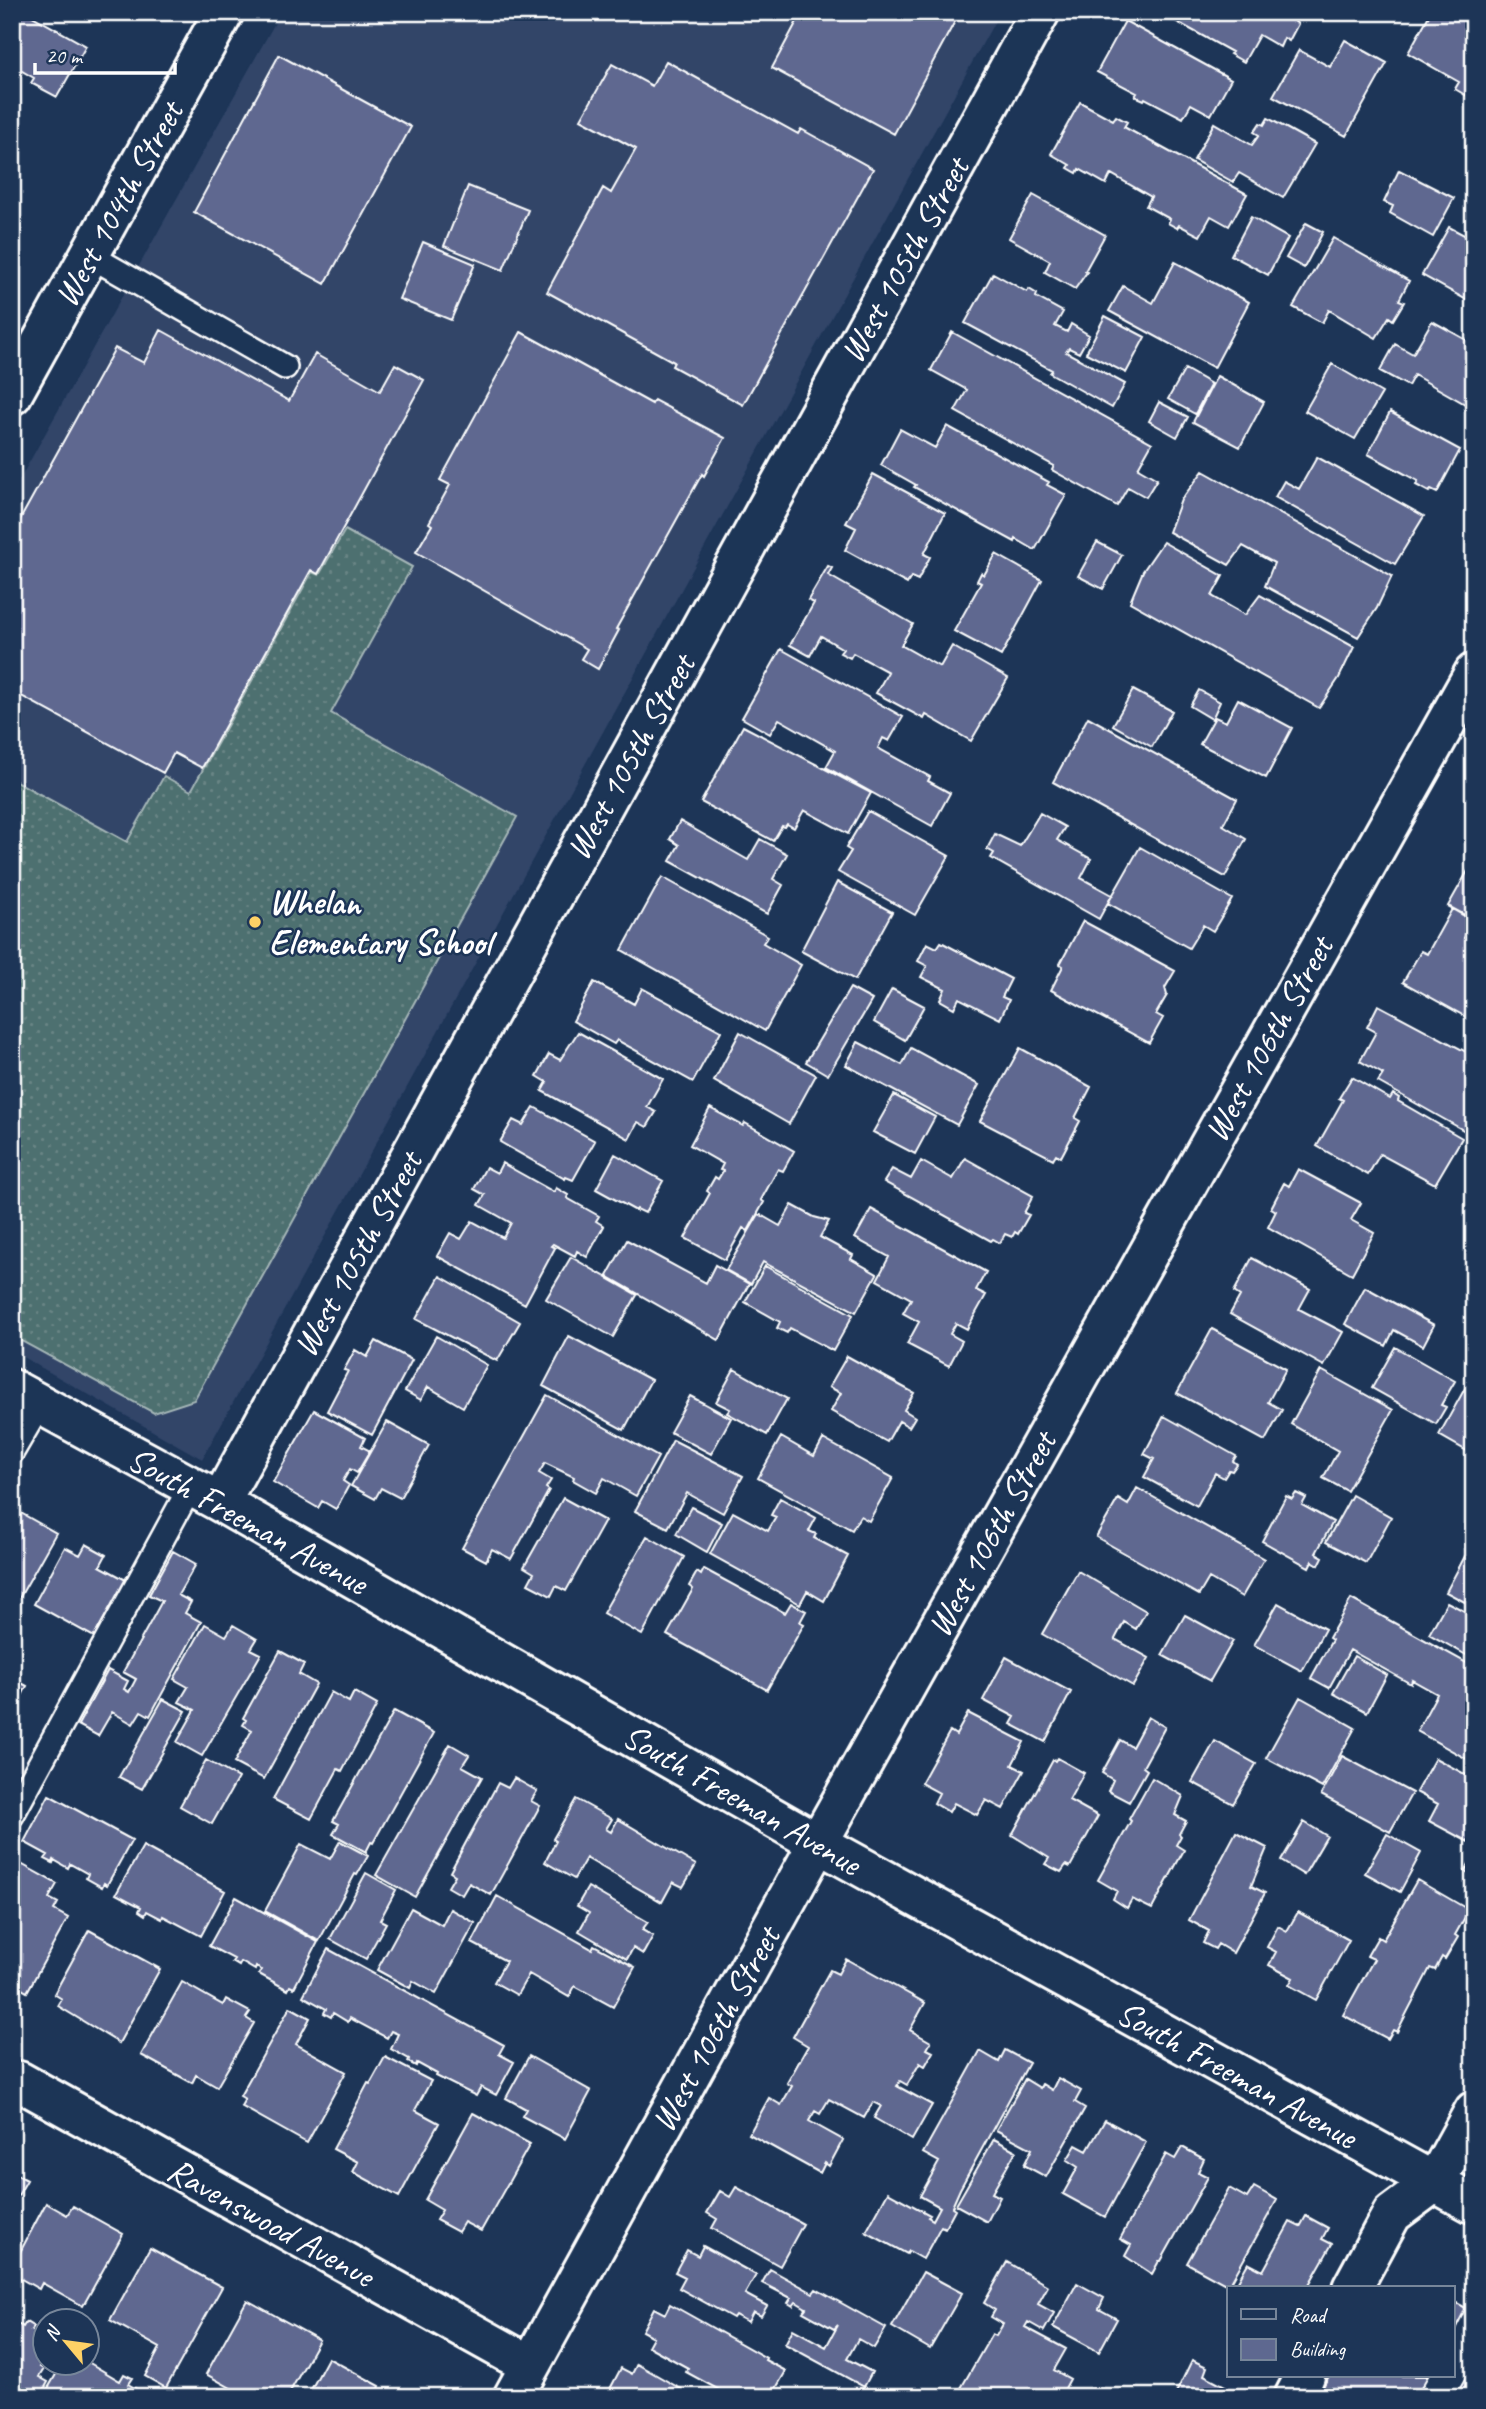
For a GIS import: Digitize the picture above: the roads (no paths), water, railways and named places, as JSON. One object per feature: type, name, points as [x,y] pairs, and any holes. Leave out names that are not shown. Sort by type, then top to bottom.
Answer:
[{"type":"street","name":"West 104th Street","points":[[12,395],[224,12]]},
{"type":"street","name":"West 105th Street","points":[[206,1494],[1040,12]]},
{"type":"street","name":"West 106th Street","points":[[521,2381],[818,1843],[1474,673]]},
{"type":"street","name":"South Freeman Avenue","points":[[26,1397],[206,1494],[818,1843],[1474,2204]]},
{"type":"street","name":"Ravenswood Avenue","points":[[12,2080],[31,2088],[521,2381]]},
{"type":"street","points":[[1353,2286],[1392,2214],[1435,2182],[1474,2111]]},
{"type":"street","points":[[1294,2397],[1304,2378]]},
{"type":"lane","points":[[89,256],[285,367]]},
{"type":"lane","points":[[12,1452],[26,1397]]},
{"type":"lane","points":[[12,1815],[206,1494]]},
{"type":"place","name":"Whelan Elementary School","points":[[255,922]]}]
